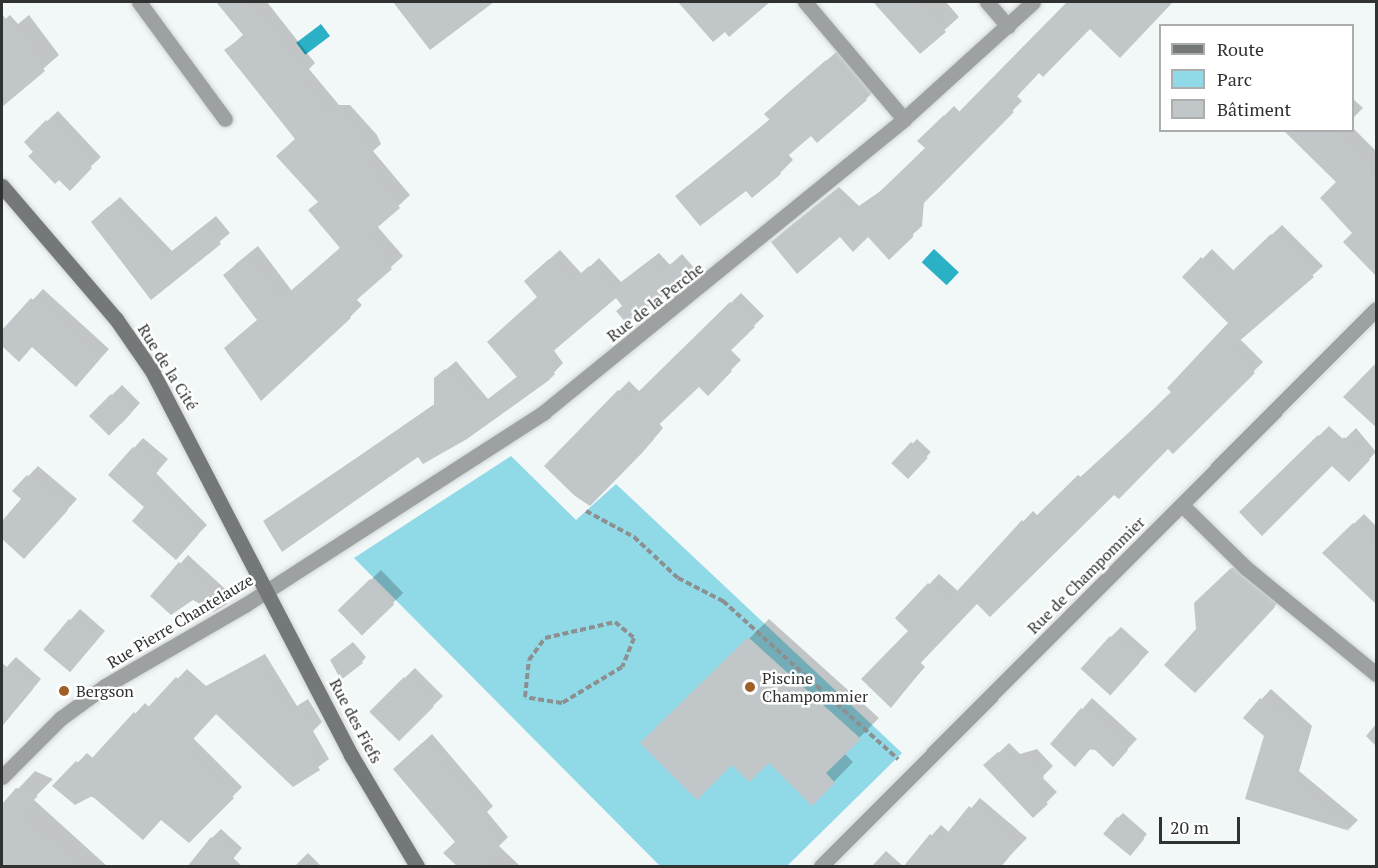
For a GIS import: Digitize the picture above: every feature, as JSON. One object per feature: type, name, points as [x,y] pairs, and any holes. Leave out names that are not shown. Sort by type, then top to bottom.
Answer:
[{"type":"street","points":[[139,2],[225,119]]},
{"type":"street","points":[[805,2],[904,119]]},
{"type":"street","points":[[987,2],[1008,26]]},
{"type":"street","name":"Rue de la Perche","points":[[268,590],[544,412],[904,119],[1033,2]]},
{"type":"street","name":"Rue de la Cité","points":[[2,186],[116,319],[152,371],[268,590]]},
{"type":"street","name":"Rue de Champommier","points":[[821,867],[1377,309]]},
{"type":"street","points":[[1182,505],[1246,568],[1377,674]]},
{"type":"street","name":"Rue Pierre Chantelauze","points":[[2,777],[61,718],[105,686],[268,590]]},
{"type":"street","name":"Rue des Fiefs","points":[[268,590],[351,755],[417,867]]},
{"type":"path","points":[[586,511],[634,537],[678,578],[723,601],[914,774]]},
{"type":"path","points":[[615,622],[634,638],[622,667],[562,703],[525,697],[529,660],[545,638],[615,622]]},
{"type":"green space","points":[[511,456],[576,520],[616,484],[902,753],[787,866],[660,866],[354,558]]},
{"type":"shaded area","points":[[321,24],[330,36],[305,55],[296,43]]},
{"type":"shaded area","points":[[934,249],[959,272],[947,285],[922,262]]},
{"type":"building","points":[[216,2],[246,2],[304,76],[297,81],[327,116],[338,116],[366,147],[369,157],[362,164],[400,208],[365,238],[392,269],[344,311],[351,318],[261,401],[224,348],[257,320],[223,275],[246,257],[279,301],[340,248],[308,210],[318,202],[276,156],[295,139],[224,50],[244,36]]},
{"type":"building","points":[[393,2],[494,2],[430,50]]},
{"type":"building","points":[[678,2],[770,2],[729,37],[725,32],[713,42]]},
{"type":"building","points":[[873,2],[919,2],[946,32],[920,54]]},
{"type":"building","points":[[1067,2],[1173,2],[1120,58],[1090,29],[1043,77],[1039,73],[1008,106],[1014,112],[915,212],[913,237],[889,260],[868,237],[853,252],[840,237],[797,274],[771,242],[829,195],[848,215],[865,206],[925,148],[917,141],[944,115],[950,121]]},
{"type":"building","points":[[2,14],[45,71],[2,107]]},
{"type":"building","points":[[826,60],[867,100],[817,143],[811,136],[775,167],[781,174],[752,198],[746,191],[700,226],[675,196],[770,120],[764,114]]},
{"type":"building","points":[[46,120],[92,168],[70,191],[59,180],[55,184],[28,156],[33,152],[24,142]]},
{"type":"building","points":[[1285,132],[1332,132],[1377,176],[1377,277],[1343,242],[1352,233],[1320,198],[1336,182]]},
{"type":"building","points":[[109,206],[161,260],[205,225],[221,244],[151,300],[91,222]]},
{"type":"building","points":[[1271,234],[1314,277],[1230,349],[1255,373],[1173,454],[1168,449],[1119,499],[1114,495],[990,617],[977,604],[911,673],[916,677],[891,708],[861,679],[908,631],[895,618],[928,583],[948,601],[1022,520],[1027,525],[1078,475],[1082,478],[1171,392],[1167,388],[1228,323],[1182,277],[1201,257],[1223,280]]},
{"type":"building","points":[[549,259],[571,282],[589,266],[611,291],[649,261],[659,273],[672,263],[687,279],[626,323],[616,311],[622,306],[616,298],[544,359],[555,374],[548,381],[467,439],[423,464],[418,457],[282,552],[263,521],[434,406],[434,378],[445,369],[478,407],[517,377],[487,342],[537,297],[524,281]]},
{"type":"building","points":[[31,298],[99,360],[76,387],[32,347],[19,362],[2,346],[2,330]]},
{"type":"building","points":[[730,302],[755,327],[721,360],[732,371],[708,396],[699,387],[649,434],[654,439],[590,506],[575,496],[544,466],[618,390],[629,401]]},
{"type":"building","points":[[1377,362],[1377,428],[1343,397]]},
{"type":"building","points":[[111,394],[131,414],[109,436],[89,416]]},
{"type":"building","points":[[1318,435],[1333,449],[1344,437],[1370,460],[1349,482],[1332,466],[1262,536],[1239,512]]},
{"type":"building","points":[[911,442],[928,458],[908,479],[891,463]]},
{"type":"building","points":[[133,447],[159,470],[148,483],[198,535],[176,560],[132,521],[144,507],[108,475]]},
{"type":"building","points":[[27,475],[68,510],[24,559],[2,539],[2,521],[21,499],[12,491]]},
{"type":"building","points":[[1353,523],[1377,545],[1377,605],[1322,553]]},
{"type":"building","points":[[179,562],[227,604],[214,612],[193,600],[171,615],[150,596]]},
{"type":"building","points":[[1231,568],[1275,607],[1195,693],[1164,665],[1196,629],[1194,603]]},
{"type":"building","points":[[370,579],[394,604],[362,635],[338,610]]},
{"type":"building","points":[[69,619],[96,641],[70,672],[43,650]]},
{"type":"building","points":[[1110,636],[1140,663],[1110,695],[1081,669]]},
{"type":"building","name":"Piscine Champommier","points":[[748,637],[861,739],[826,773],[835,783],[812,806],[769,763],[749,782],[732,765],[697,800],[640,743]]},
{"type":"building","points":[[348,646],[363,663],[341,680],[330,660]]},
{"type":"building","points":[[2,663],[33,689],[2,726]]},
{"type":"building","points":[[254,663],[287,715],[298,708],[314,733],[303,740],[320,770],[293,787],[216,714],[184,749],[234,798],[189,843],[161,820],[143,840],[92,796],[75,805],[52,786],[76,761],[83,768],[134,712],[139,717],[176,677],[195,695]]},
{"type":"building","points":[[404,677],[434,707],[399,741],[369,712]]},
{"type":"building","points":[[1260,698],[1303,736],[1290,781],[1350,831],[1245,799],[1264,736],[1243,718]]},
{"type":"building","points":[[1081,708],[1128,750],[1113,767],[1092,747],[1075,767],[1050,744]]},
{"type":"building","points":[[422,743],[484,817],[478,823],[499,848],[478,867],[458,867],[443,853],[455,842],[393,769]]},
{"type":"building","points":[[998,752],[1009,763],[1025,758],[1044,777],[1033,788],[1048,804],[1033,818],[983,765]]},
{"type":"building","points":[[16,788],[38,796],[16,817],[76,867],[2,867],[2,804]]},
{"type":"building","points":[[969,806],[1017,847],[1001,867],[903,867],[930,834],[940,842]]},
{"type":"building","points":[[1117,817],[1144,839],[1130,856],[1103,834]]},
{"type":"building","points":[[211,837],[243,867],[187,867]]},
{"type":"place","name":"Piscine Champommier","points":[[750,687]]},
{"type":"place","name":"Bergson","points":[[64,691]]}]
